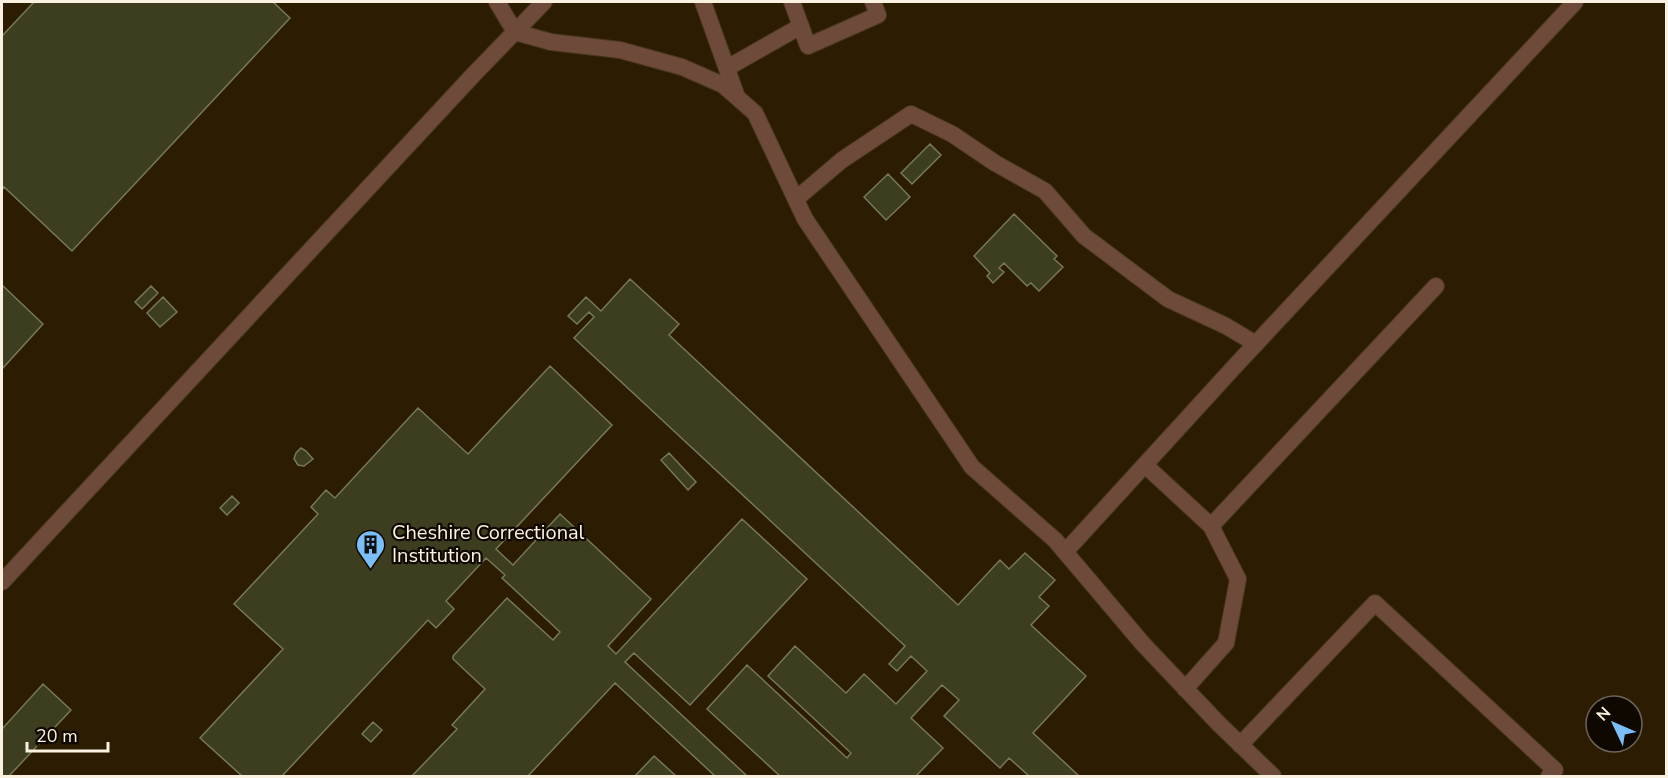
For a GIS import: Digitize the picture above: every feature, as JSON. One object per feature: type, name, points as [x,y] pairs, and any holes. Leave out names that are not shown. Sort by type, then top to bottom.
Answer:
[{"type":"lane","points":[[497,2],[515,32],[551,42],[620,50],[681,67],[723,85],[755,113],[805,219],[972,467],[1055,540],[1143,644],[1273,777]]},
{"type":"lane","points":[[2,582],[475,73],[544,2]]},
{"type":"lane","points":[[703,2],[738,98]]},
{"type":"lane","points":[[792,2],[808,46],[878,15],[873,2]]},
{"type":"lane","points":[[1065,552],[1575,2]]},
{"type":"lane","points":[[727,68],[801,26]]},
{"type":"lane","points":[[796,199],[842,160],[911,114],[952,134],[995,163],[1045,191],[1084,236],[1168,299],[1226,326],[1256,344]]},
{"type":"lane","points":[[1211,526],[1436,286]]},
{"type":"lane","points":[[1144,465],[1211,526],[1239,579],[1227,644],[1185,689]]},
{"type":"lane","points":[[1240,745],[1375,603],[1555,770],[1549,777]]},
{"type":"building","points":[[34,2],[273,2],[290,18],[72,251],[4,187],[2,190],[2,36]]},
{"type":"building","points":[[930,144],[941,155],[912,184],[901,173]]},
{"type":"building","points":[[888,174],[910,197],[886,220],[864,197]]},
{"type":"building","points":[[1014,214],[1057,256],[1054,259],[1063,267],[1039,291],[1031,283],[1027,286],[1004,263],[999,268],[1004,272],[993,283],[987,276],[990,273],[974,256]]},
{"type":"building","points":[[630,279],[679,324],[669,335],[958,605],[1000,560],[1009,569],[1025,553],[1055,580],[1039,597],[1049,606],[1031,625],[1086,676],[1033,733],[1079,776],[1029,776],[1009,758],[1000,768],[944,716],[959,700],[942,685],[911,718],[943,748],[916,776],[780,776],[707,709],[747,665],[847,758],[851,753],[768,676],[795,646],[846,693],[864,674],[896,704],[927,671],[911,656],[897,671],[889,664],[905,646],[574,338],[594,317],[589,312],[577,324],[568,316],[586,297],[601,311]]},
{"type":"building","points":[[2,285],[43,324],[2,369]]},
{"type":"building","points":[[151,286],[158,293],[142,309],[135,302]]},
{"type":"building","points":[[163,297],[177,312],[160,327],[147,313]]},
{"type":"building","name":"Cheshire Correctional Institution","points":[[550,366],[612,425],[496,549],[513,565],[560,514],[651,599],[608,646],[616,654],[742,519],[807,579],[690,705],[634,653],[625,662],[747,776],[715,776],[615,683],[528,776],[412,776],[457,729],[452,725],[485,689],[453,659],[453,656],[507,598],[553,640],[560,632],[502,578],[505,575],[486,558],[446,601],[454,609],[436,628],[428,620],[282,776],[242,776],[200,738],[283,649],[234,604],[318,514],[311,507],[326,490],[335,498],[418,408],[468,454]]},
{"type":"building","points":[[301,448],[313,459],[304,466],[298,465],[294,459]]},
{"type":"building","points":[[669,453],[696,482],[688,490],[661,460]]},
{"type":"building","points":[[232,496],[239,503],[227,515],[220,508]]},
{"type":"building","points":[[43,684],[71,710],[9,776],[2,776],[2,729]]},
{"type":"building","points":[[373,722],[382,730],[371,742],[362,734]]},
{"type":"building","points":[[654,756],[676,776],[635,776]]},
{"type":"place","name":"Cheshire Correctional Institution","points":[[371,570]]}]
